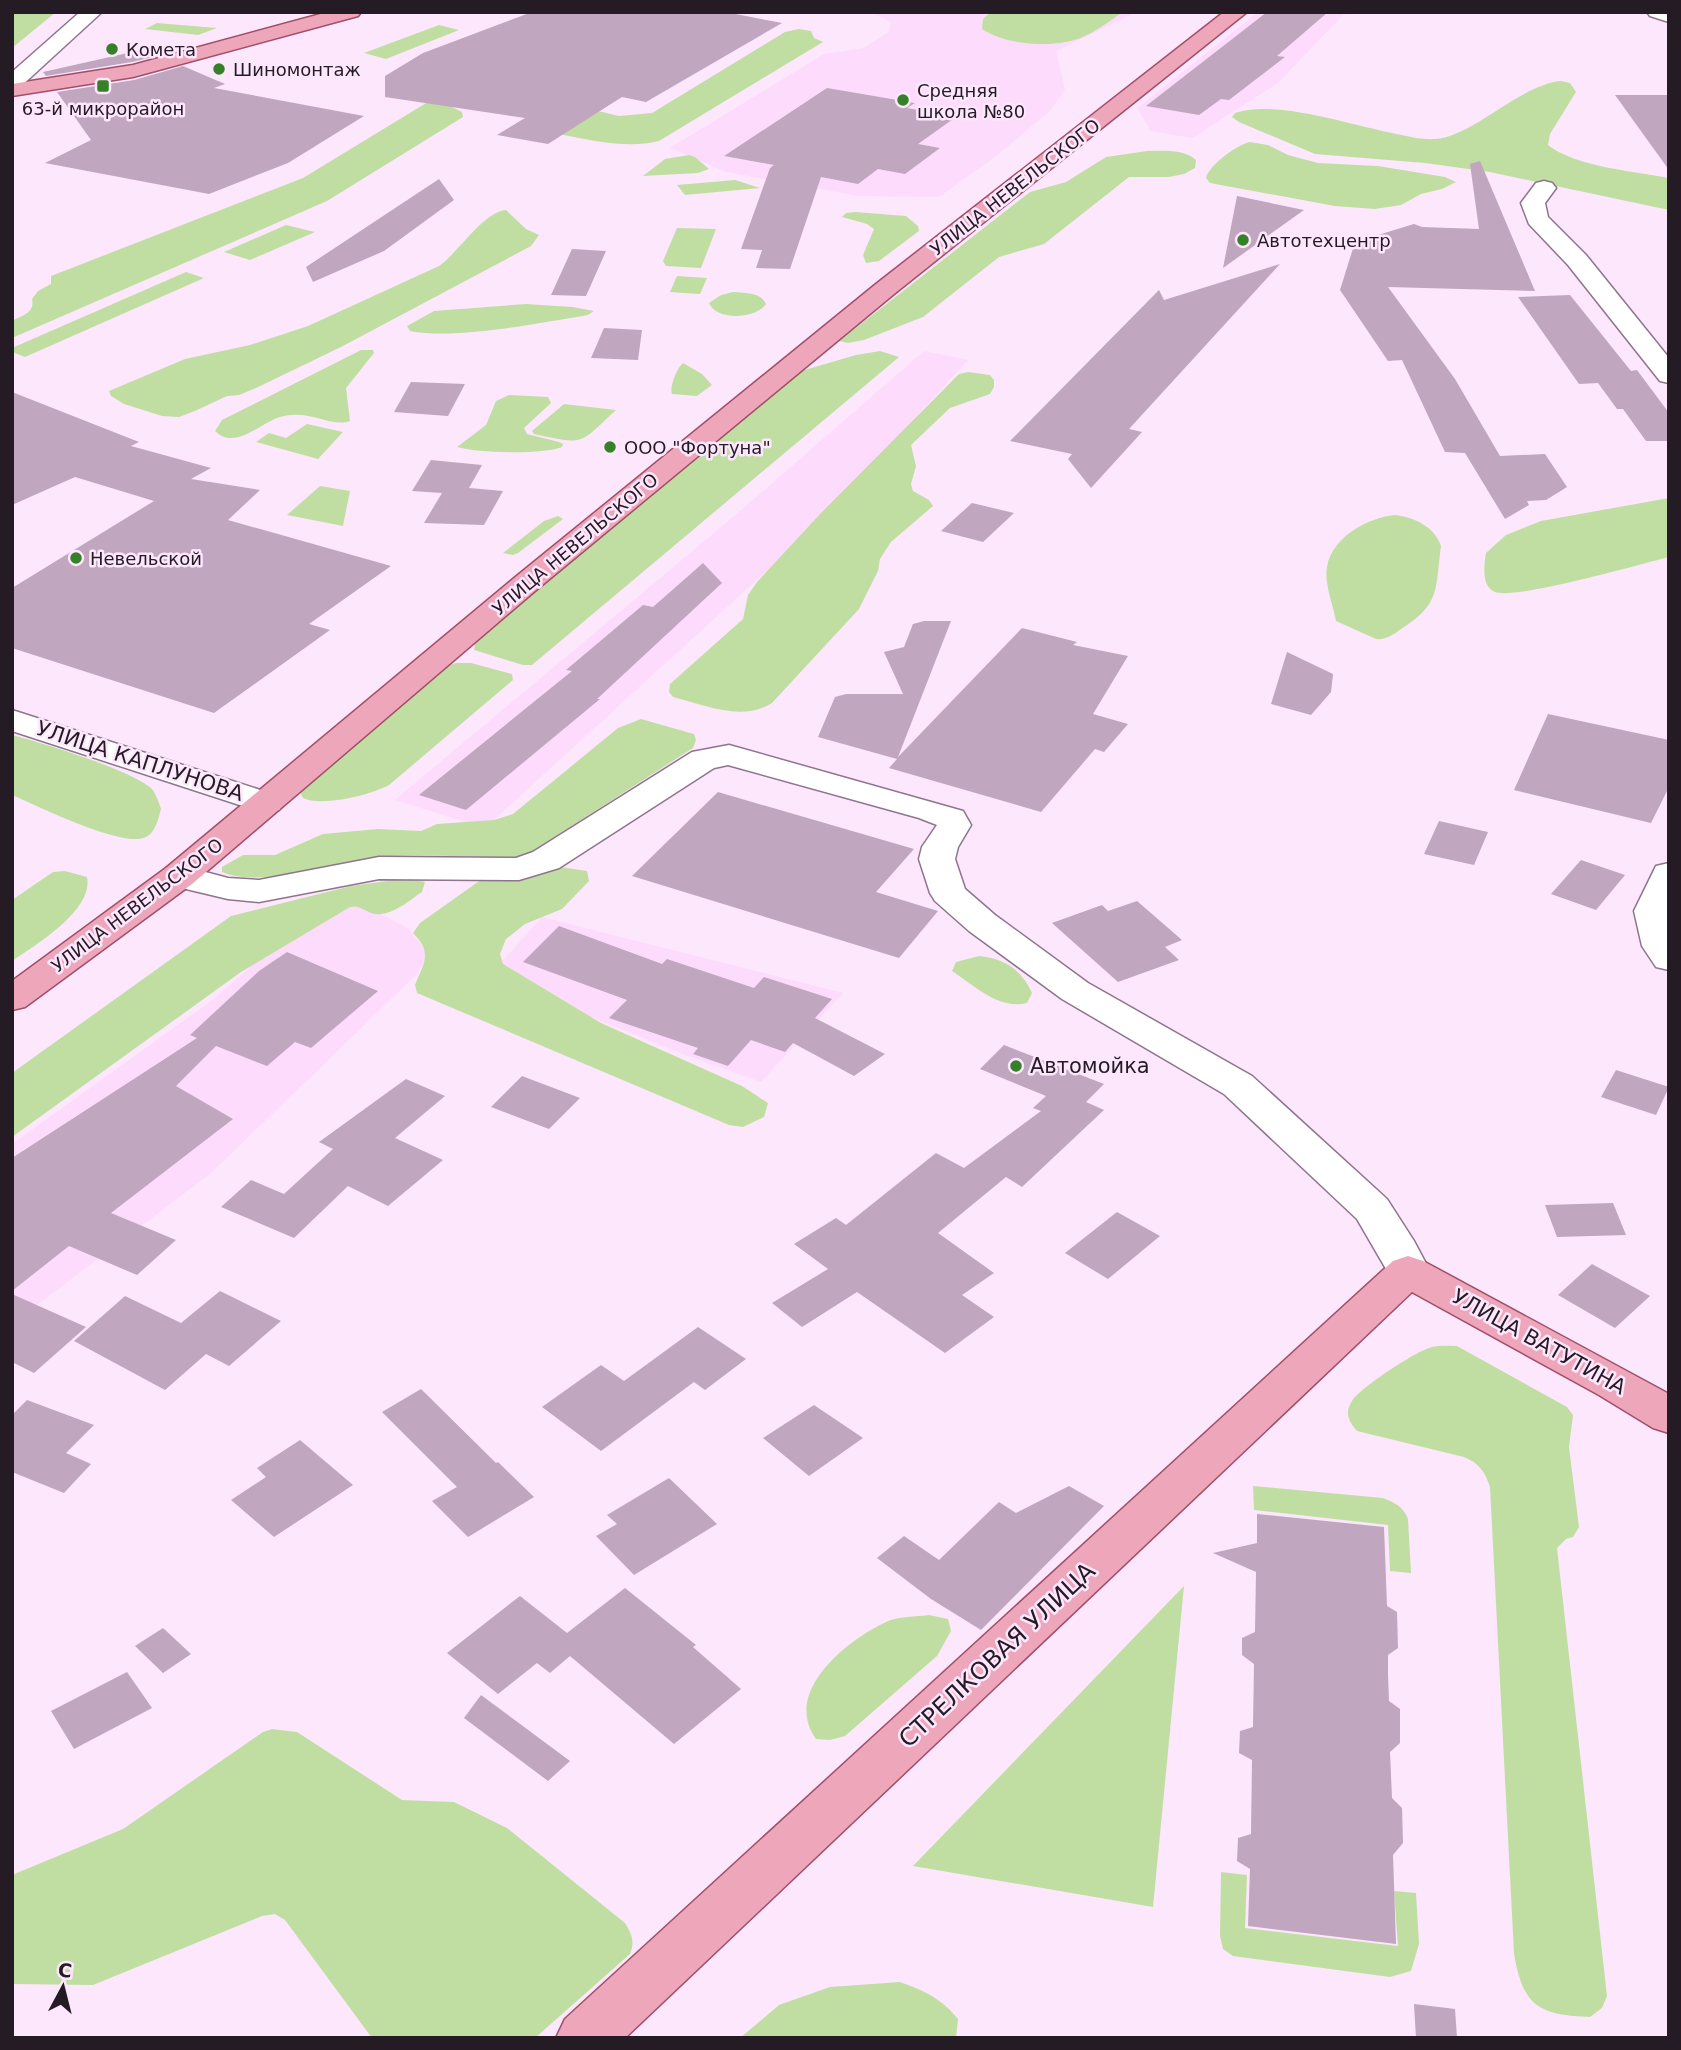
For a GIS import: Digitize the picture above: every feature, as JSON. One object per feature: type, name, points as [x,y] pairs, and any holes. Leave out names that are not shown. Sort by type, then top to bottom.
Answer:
[{"type":"main road","points":[[12,90],[145,68],[351,12]]},
{"type":"main road","name":"УЛИЦА НЕВЕЛЬСКОГО","points":[[12,999],[179,876],[524,585],[876,296],[1237,12]]},
{"type":"main road","name":"УЛИЦА ВАТУТИНА","points":[[1408,1271],[1615,1383],[1669,1416]]},
{"type":"main road","name":"СТРЕЛКОВАЯ УЛИЦА","points":[[604,2030],[1408,1271]]},
{"type":"street","points":[[12,84],[32,63],[92,12]]},
{"type":"street","points":[[1657,12],[1669,16]]},
{"type":"street","points":[[1544,188],[1533,203],[1537,219],[1577,260],[1669,375]]},
{"type":"street","name":"УЛИЦА КАПЛУНОВА","points":[[12,720],[267,803]]},
{"type":"street","points":[[179,876],[214,887],[259,891],[379,868],[519,869],[546,860],[704,759],[729,755],[941,814],[951,818],[954,825],[940,847],[937,859],[948,893],[982,923],[1075,991],[1198,1059],[1238,1085],[1372,1209],[1394,1241],[1408,1271]]},
{"type":"street","points":[[1669,874],[1652,911],[1661,946],[1669,959]]},
{"type":"shaded area","name":"Средняя школа №80","points":[[870,12],[1137,12],[1056,51],[1065,89],[1050,111],[995,157],[939,197],[859,196],[726,172],[670,148],[824,54],[863,48],[889,32],[891,22]]},
{"type":"shaded area","points":[[1258,12],[1356,12],[1343,15],[1278,83],[1192,138],[1151,131],[1137,108]]},
{"type":"shaded area","points":[[924,351],[968,360],[818,524],[485,828],[395,800],[739,512]]},
{"type":"shaded area","points":[[353,900],[408,928],[428,954],[418,973],[211,1173],[12,1324],[12,1144],[214,999],[286,935]]},
{"type":"shaded area","points":[[542,917],[843,993],[761,1082],[688,1056],[489,976]]},
{"type":"green space","points":[[12,12],[56,12],[12,48]]},
{"type":"green space","points":[[991,12],[1123,12],[1100,28],[1074,40],[1033,44],[1005,39],[982,29],[983,19]]},
{"type":"green space","points":[[157,23],[217,28],[198,35],[145,29]]},
{"type":"green space","points":[[439,25],[459,30],[386,59],[364,53]]},
{"type":"green space","points":[[799,29],[811,31],[814,38],[823,42],[659,141],[627,144],[595,141],[531,129],[528,117],[450,106],[462,112],[463,117],[327,201],[12,338],[12,321],[30,311],[32,299],[38,291],[51,284],[51,276],[303,178],[436,97],[552,100],[619,116],[652,113],[785,32]]},
{"type":"green space","points":[[1561,81],[1570,83],[1576,92],[1550,134],[1548,145],[1589,163],[1669,178],[1669,210],[1490,172],[1425,163],[1315,154],[1232,117],[1235,113],[1251,110],[1291,111],[1408,136],[1435,139],[1465,129],[1529,91]]},
{"type":"green space","points":[[1250,142],[1268,145],[1288,155],[1318,163],[1378,166],[1445,177],[1456,182],[1421,194],[1401,205],[1375,209],[1335,206],[1210,183],[1206,178],[1212,168],[1231,151]]},
{"type":"green space","points":[[1147,151],[1186,154],[1196,160],[1195,168],[1169,177],[1129,177],[1044,244],[999,257],[923,317],[864,340],[848,343],[839,341],[1030,192],[1066,182],[1106,157]]},
{"type":"green space","points":[[689,155],[709,169],[698,173],[643,176],[665,159]]},
{"type":"green space","points":[[735,180],[760,188],[685,195],[677,185]]},
{"type":"green space","points":[[506,210],[526,229],[539,235],[531,246],[341,347],[256,388],[239,395],[227,396],[179,417],[162,416],[124,404],[111,396],[109,391],[185,359],[250,345],[308,326],[439,266],[480,225],[497,212]]},
{"type":"green space","points":[[846,213],[906,216],[918,226],[919,231],[879,261],[866,263],[863,255],[874,229],[867,224],[842,217]]},
{"type":"green space","points":[[286,225],[315,232],[250,260],[224,252]]},
{"type":"green space","points":[[677,228],[716,229],[701,268],[666,266],[663,261]]},
{"type":"green space","points":[[186,272],[204,278],[25,357],[12,352],[12,348]]},
{"type":"green space","points":[[677,276],[707,278],[700,294],[670,292]]},
{"type":"green space","points":[[733,292],[757,295],[766,304],[754,313],[736,316],[719,313],[709,303],[721,295]]},
{"type":"green space","points":[[526,304],[594,311],[588,315],[474,332],[429,333],[410,331],[407,326],[434,311]]},
{"type":"green space","points":[[361,350],[373,350],[374,353],[346,388],[350,421],[335,422],[291,415],[272,420],[239,437],[223,436],[215,431],[222,420]]},
{"type":"green space","points":[[880,351],[899,357],[532,665],[523,665],[474,650],[475,643],[744,415],[801,371]]},
{"type":"green space","points":[[683,363],[702,374],[712,385],[697,396],[672,394],[674,378]]},
{"type":"green space","points":[[968,372],[990,375],[994,380],[994,387],[990,394],[950,408],[911,445],[916,466],[911,484],[913,491],[929,500],[933,506],[891,542],[880,559],[878,571],[859,609],[772,703],[760,709],[736,712],[673,697],[669,692],[670,684],[743,619],[748,595],[757,582],[822,512],[959,374]]},
{"type":"green space","points":[[509,395],[548,397],[551,403],[524,428],[527,434],[559,442],[563,444],[562,447],[553,450],[510,452],[457,447],[486,425],[496,401]]},
{"type":"green space","points":[[564,404],[616,410],[580,439],[563,440],[534,434],[532,431]]},
{"type":"green space","points":[[307,424],[343,432],[318,459],[256,442],[269,433],[286,438]]},
{"type":"green space","points":[[320,486],[350,491],[343,526],[287,515]]},
{"type":"green space","points":[[1669,498],[1669,557],[1527,591],[1495,592],[1487,585],[1484,575],[1486,553],[1506,535],[1541,521]]},
{"type":"green space","points":[[1395,515],[1423,524],[1438,539],[1441,546],[1436,585],[1434,595],[1423,612],[1389,637],[1376,639],[1336,621],[1326,573],[1330,556],[1343,538],[1373,520]]},
{"type":"green space","points":[[558,516],[563,519],[518,553],[503,553],[544,521]]},
{"type":"green space","points":[[471,663],[512,674],[513,680],[389,785],[346,799],[322,801],[303,798],[300,792],[449,665]]},
{"type":"green space","points":[[641,719],[694,734],[696,740],[693,748],[531,852],[517,857],[382,857],[278,876],[239,876],[222,872],[222,867],[243,855],[275,855],[323,834],[378,829],[421,831],[437,824],[494,820],[513,814],[618,728]]},
{"type":"green space","points":[[12,735],[86,758],[142,782],[152,789],[161,809],[152,832],[146,837],[135,839],[119,837],[80,825],[12,795]]},
{"type":"green space","points":[[548,865],[587,871],[589,881],[562,909],[525,924],[506,939],[500,954],[503,964],[601,1023],[742,1086],[768,1103],[764,1117],[743,1127],[729,1125],[417,993],[415,985],[424,964],[425,952],[413,933],[420,923],[482,879]]},
{"type":"green space","points":[[65,871],[87,877],[87,889],[82,902],[61,925],[12,961],[12,900],[53,872]]},
{"type":"green space","points":[[409,878],[425,882],[422,892],[406,903],[382,914],[350,907],[241,972],[12,1137],[12,1073],[231,916],[351,886]]},
{"type":"green space","points":[[979,956],[996,959],[1017,972],[1032,993],[1027,1003],[997,1000],[952,971],[956,962]]},
{"type":"green space","points":[[1457,1346],[1567,1407],[1573,1415],[1569,1447],[1579,1527],[1573,1537],[1566,1539],[1557,1548],[1607,1996],[1602,2008],[1590,2017],[1557,2014],[1536,2004],[1522,1985],[1514,1954],[1490,1487],[1484,1472],[1464,1457],[1357,1431],[1348,1417],[1348,1409],[1357,1395],[1387,1372],[1429,1348]]},
{"type":"green space","points":[[1253,1486],[1383,1498],[1395,1503],[1408,1519],[1411,1573],[1390,1571],[1388,1525],[1254,1510]]},
{"type":"green space","points":[[1184,1586],[1153,1907],[913,1866]]},
{"type":"green space","points":[[929,1615],[948,1619],[951,1631],[937,1656],[845,1736],[830,1740],[816,1739],[808,1721],[807,1703],[813,1686],[824,1670],[854,1641],[870,1630],[891,1620]]},
{"type":"green space","points":[[272,1729],[297,1732],[402,1800],[454,1802],[507,1828],[625,1923],[632,1938],[630,1954],[535,2038],[372,2038],[285,1920],[275,1914],[262,1916],[93,1985],[12,1984],[12,1875],[123,1829],[263,1732]]},
{"type":"green space","points":[[1221,1872],[1247,1875],[1245,1928],[1398,1946],[1394,1891],[1416,1893],[1419,1944],[1411,1971],[1390,1977],[1233,1956],[1223,1949],[1220,1936]]},
{"type":"green space","points":[[900,1982],[932,1996],[952,2012],[958,2019],[956,2038],[740,2038],[779,2005],[830,1987]]},
{"type":"building","points":[[532,12],[725,12],[782,23],[646,102],[622,97],[548,144],[497,135],[525,118],[385,97],[385,76],[423,53]]},
{"type":"building","points":[[1267,12],[1328,12],[1277,56],[1285,57],[1229,100],[1221,99],[1199,115],[1146,106]]},
{"type":"building","points":[[132,52],[157,56],[46,76],[43,72]]},
{"type":"building","points":[[183,66],[225,84],[214,88],[364,116],[288,163],[209,194],[45,163],[91,140],[57,92],[134,80]]},
{"type":"building","points":[[827,88],[915,103],[907,108],[956,117],[918,144],[940,148],[905,174],[878,169],[858,184],[821,177],[790,269],[756,268],[762,250],[741,249],[770,168],[774,165],[724,156]]},
{"type":"building","points":[[1615,95],[1669,95],[1669,170]]},
{"type":"building","points":[[1480,161],[1535,291],[1388,287],[1455,379],[1500,456],[1545,454],[1567,487],[1546,500],[1527,501],[1529,505],[1505,519],[1465,453],[1445,452],[1402,360],[1388,361],[1340,290],[1355,242],[1414,224],[1422,227],[1479,229],[1470,164]]},
{"type":"building","points":[[439,179],[454,200],[384,251],[313,282],[306,267]]},
{"type":"building","points":[[1237,196],[1304,210],[1223,268]]},
{"type":"building","points":[[572,249],[606,251],[586,296],[551,295]]},
{"type":"building","points":[[1280,264],[1129,429],[1142,432],[1091,488],[1068,459],[1072,454],[1010,441],[1159,290],[1164,300]]},
{"type":"building","points":[[1570,295],[1631,371],[1637,370],[1669,413],[1669,441],[1646,441],[1623,409],[1617,409],[1598,383],[1579,384],[1518,297]]},
{"type":"building","points":[[604,328],[642,330],[638,360],[591,358]]},
{"type":"building","points":[[411,382],[465,384],[448,416],[394,412]]},
{"type":"building","points":[[12,392],[139,442],[131,446],[211,468],[191,479],[260,490],[228,520],[391,566],[309,624],[330,630],[214,713],[12,648],[12,588],[154,501],[75,477],[12,505]]},
{"type":"building","points":[[431,460],[482,465],[469,488],[503,491],[484,525],[424,523],[442,493],[412,491]]},
{"type":"building","points":[[972,503],[1014,513],[983,542],[941,531]]},
{"type":"building","points":[[703,563],[722,583],[597,699],[600,699],[466,810],[419,795],[572,671],[566,670],[643,605],[653,607]]},
{"type":"building","points":[[924,621],[951,621],[898,757],[1022,628],[1077,642],[1073,645],[1128,656],[1093,714],[1128,724],[1104,752],[1095,749],[1041,812],[889,768],[897,759],[818,737],[835,697],[846,694],[903,694],[884,652],[904,647],[913,624]]},
{"type":"building","points":[[1287,652],[1333,674],[1331,692],[1311,715],[1271,704]]},
{"type":"building","points":[[1548,714],[1669,740],[1669,787],[1651,823],[1514,790]]},
{"type":"building","points":[[718,792],[914,849],[876,892],[938,911],[899,958],[632,876]]},
{"type":"building","points":[[1439,821],[1488,832],[1474,865],[1424,854]]},
{"type":"building","points":[[1581,860],[1625,875],[1596,910],[1551,894]]},
{"type":"building","points":[[1137,901],[1182,940],[1165,947],[1179,960],[1118,982],[1052,923],[1102,905],[1108,911]]},
{"type":"building","points":[[559,926],[662,964],[667,959],[754,988],[764,977],[832,999],[815,1018],[885,1054],[854,1076],[793,1043],[785,1052],[751,1040],[728,1066],[693,1054],[698,1048],[609,1018],[627,1000],[523,962]]},
{"type":"building","points":[[287,952],[378,991],[311,1048],[295,1042],[267,1066],[216,1046],[176,1086],[233,1119],[111,1213],[176,1240],[137,1275],[69,1246],[12,1291],[12,1158],[197,1038],[190,1035],[259,971]]},
{"type":"building","points":[[1004,1045],[1104,1084],[1086,1102],[1104,1110],[1022,1187],[1006,1177],[938,1233],[994,1273],[962,1295],[994,1317],[945,1353],[857,1292],[802,1327],[772,1303],[828,1269],[794,1244],[836,1218],[846,1225],[936,1153],[964,1168],[1041,1111],[1033,1108],[1046,1096],[980,1069]]},
{"type":"building","points":[[1616,1070],[1669,1087],[1656,1115],[1601,1097]]},
{"type":"building","points":[[522,1076],[580,1098],[549,1129],[491,1107]]},
{"type":"building","points":[[406,1079],[445,1096],[395,1138],[443,1160],[388,1206],[348,1186],[294,1238],[221,1207],[251,1180],[284,1194],[333,1149],[319,1142]]},
{"type":"building","points":[[1613,1203],[1626,1235],[1557,1237],[1545,1205]]},
{"type":"building","points":[[1117,1212],[1160,1236],[1108,1279],[1065,1253]]},
{"type":"building","points":[[1592,1264],[1650,1296],[1615,1328],[1558,1295]]},
{"type":"building","points":[[220,1291],[281,1321],[229,1366],[206,1354],[165,1390],[74,1341],[125,1296],[181,1323]]},
{"type":"building","points":[[12,1294],[86,1327],[34,1373],[12,1362]]},
{"type":"building","points":[[698,1327],[746,1359],[705,1390],[694,1382],[601,1451],[542,1407],[601,1365],[624,1381]]},
{"type":"building","points":[[421,1389],[534,1497],[468,1537],[432,1501],[457,1487],[382,1412]]},
{"type":"building","points":[[27,1400],[94,1425],[66,1453],[91,1464],[64,1493],[12,1472],[12,1415]]},
{"type":"building","points":[[814,1405],[863,1438],[809,1476],[763,1438]]},
{"type":"building","points":[[300,1440],[353,1485],[274,1537],[231,1500],[266,1477],[257,1468]]},
{"type":"building","points":[[669,1478],[717,1524],[634,1575],[596,1536],[617,1524],[607,1515]]},
{"type":"building","points":[[1069,1486],[1104,1506],[981,1630],[931,1599],[877,1558],[904,1536],[939,1560],[999,1502],[1016,1513]]},
{"type":"building","points":[[1257,1514],[1384,1527],[1387,1606],[1397,1612],[1398,1648],[1388,1655],[1389,1701],[1400,1709],[1400,1743],[1390,1752],[1392,1798],[1402,1808],[1403,1843],[1393,1855],[1396,1944],[1248,1926],[1250,1869],[1237,1861],[1238,1838],[1251,1834],[1252,1760],[1239,1753],[1240,1731],[1253,1727],[1254,1664],[1242,1655],[1242,1638],[1255,1632],[1256,1572],[1213,1553],[1257,1543]]},
{"type":"building","points":[[625,1588],[696,1645],[693,1647],[741,1689],[674,1744],[570,1656],[550,1673],[537,1663],[498,1694],[447,1653],[520,1596],[567,1633]]},
{"type":"building","points":[[163,1628],[191,1654],[163,1673],[135,1646]]},
{"type":"building","points":[[127,1672],[152,1708],[74,1749],[51,1711]]},
{"type":"building","points":[[481,1695],[570,1761],[548,1781],[464,1718]]},
{"type":"building","points":[[1414,2004],[1455,2009],[1457,2038],[1416,2038]]},
{"type":"place","name":"Комета","points":[[112,49]]},
{"type":"place","name":"Шиномонтаж","points":[[219,69]]},
{"type":"place","name":"63-й микрорайон","points":[[103,86]]},
{"type":"place","name":"Средняя школа №80","points":[[903,100]]},
{"type":"place","name":"Автотехцентр","points":[[1243,240]]},
{"type":"place","name":"ООО \"Фортуна\"","points":[[610,447]]},
{"type":"place","name":"Невельской","points":[[76,558]]},
{"type":"place","name":"Автомойка","points":[[1016,1066]]}]
